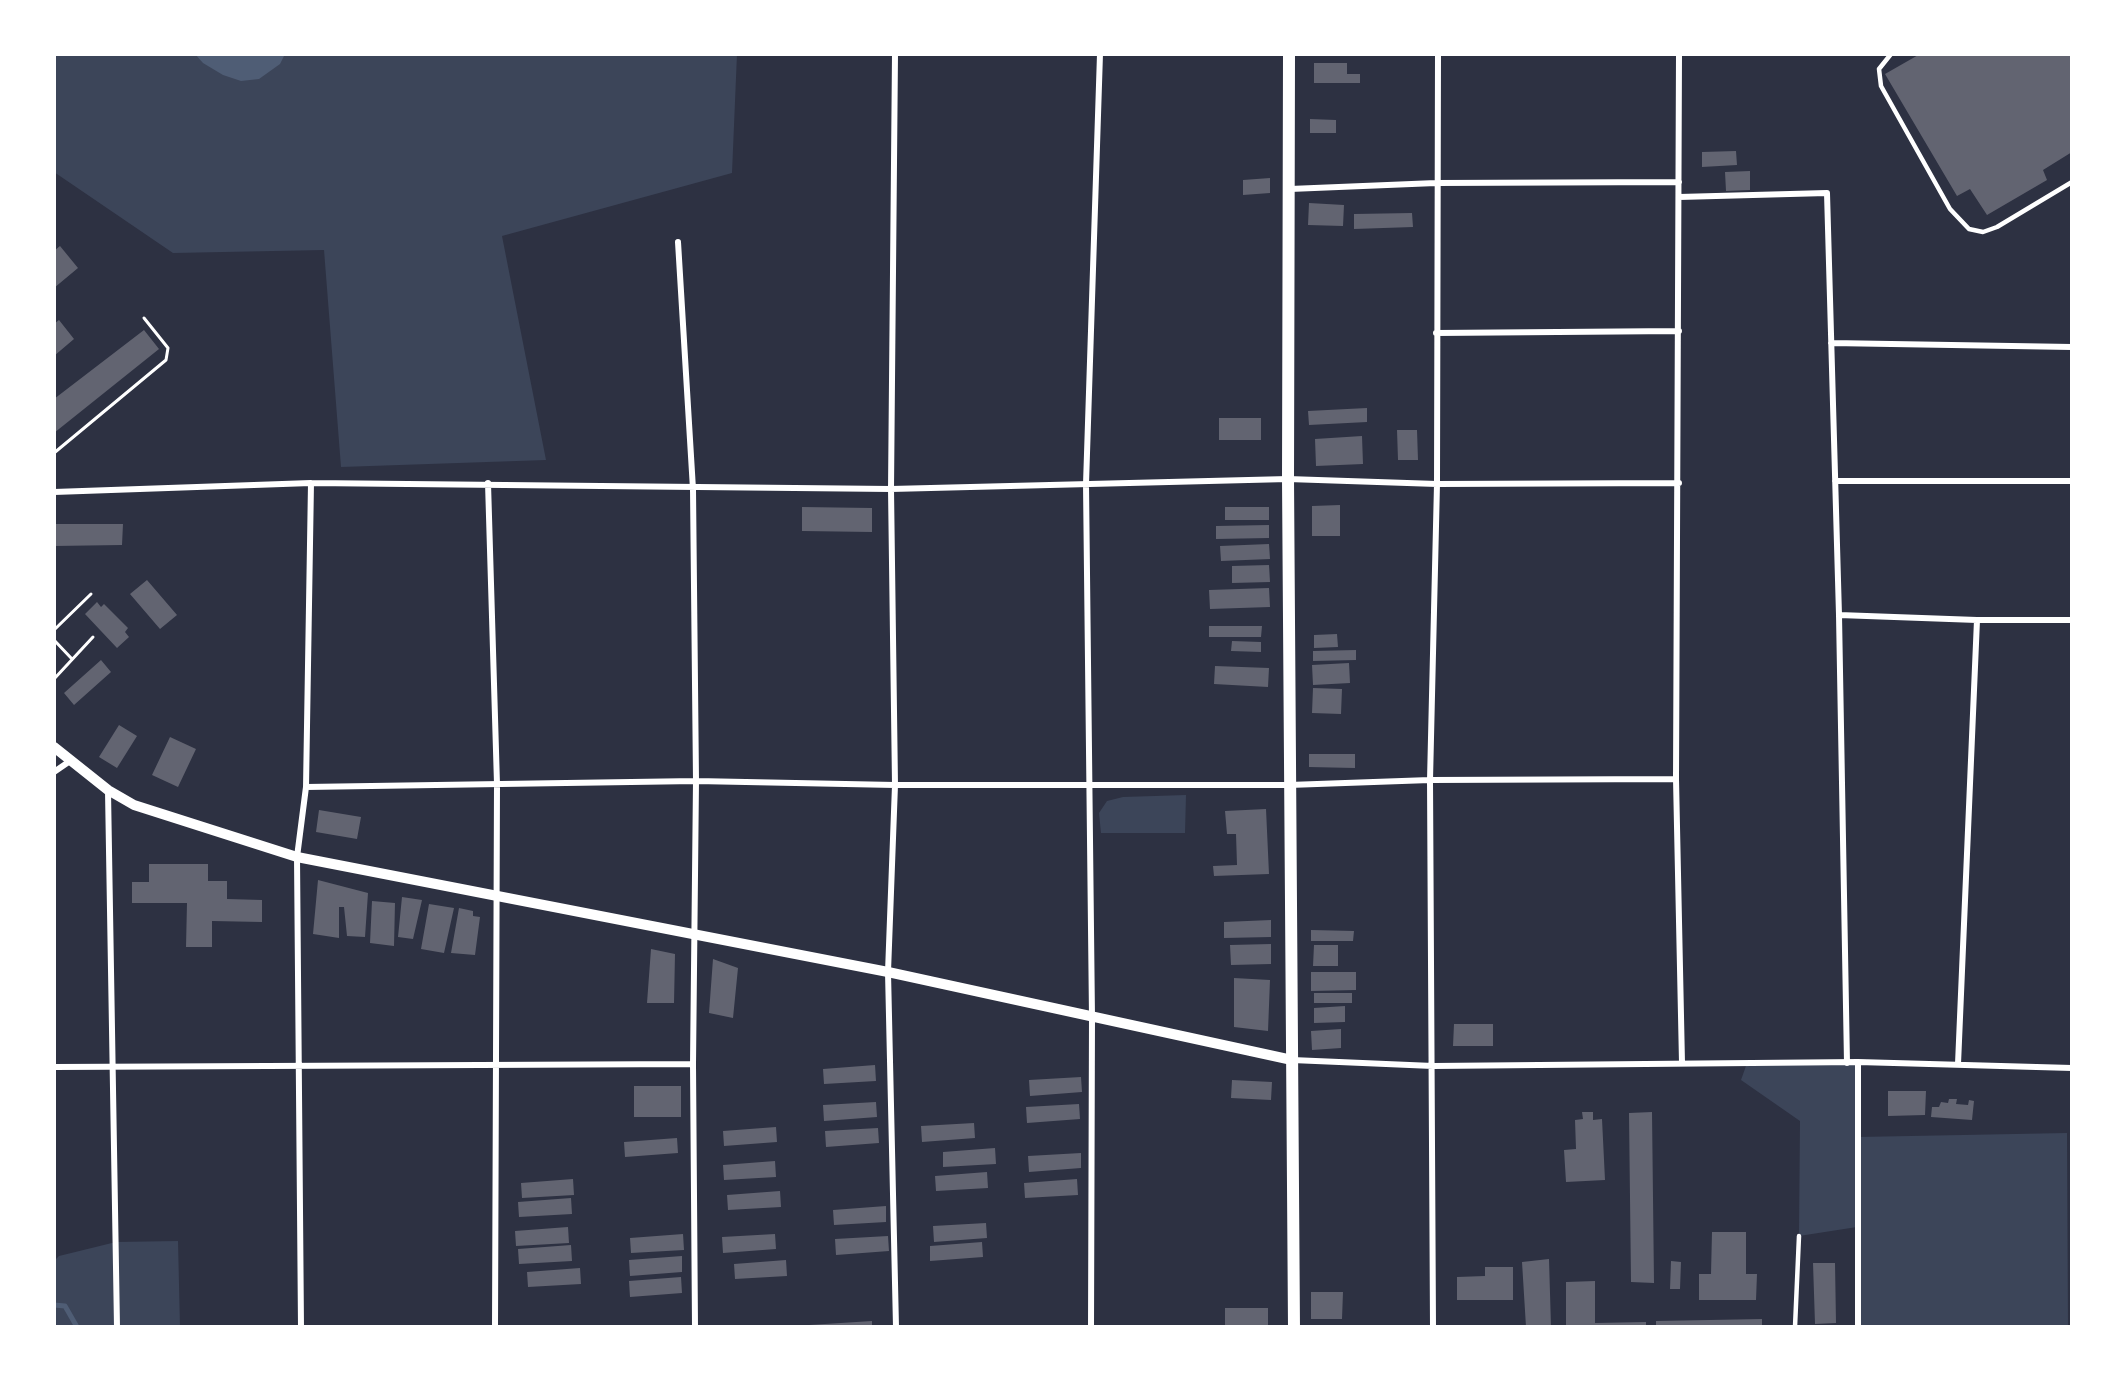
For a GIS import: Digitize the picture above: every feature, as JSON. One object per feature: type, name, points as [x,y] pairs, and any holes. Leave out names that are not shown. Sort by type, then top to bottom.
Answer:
[{"type":"main road","points":[[1289,54],[1289,785],[1294,1327]]},
{"type":"street","points":[[895,54],[891,489],[895,785],[888,972],[896,1327]]},
{"type":"street","points":[[1091,1327],[1092,1017],[1086,484],[1100,54]]},
{"type":"street","points":[[1432,1327],[1433,1066],[1430,780],[1437,484],[1438,54]]},
{"type":"street","points":[[1679,54],[1676,779],[1682,1063]]},
{"type":"street","points":[[1290,189],[1436,183],[1679,182]]},
{"type":"street","points":[[1679,197],[1827,193],[1839,615],[1846,1063]]},
{"type":"street","points":[[678,242],[693,489],[696,781],[693,1064],[695,1327]]},
{"type":"street","points":[[1436,333],[1679,331]]},
{"type":"street","points":[[1832,343],[2072,347]]},
{"type":"street","points":[[54,492],[311,483],[488,483],[693,489],[891,489],[1288,480],[1437,484],[1679,483]]},
{"type":"street","points":[[1835,481],[2072,481]]},
{"type":"street","points":[[301,1327],[297,857],[306,787],[311,483]]},
{"type":"street","points":[[488,483],[497,784],[495,1327]]},
{"type":"street","points":[[1839,615],[1977,620],[2072,620]]},
{"type":"street","points":[[1958,1064],[1977,620]]},
{"type":"street","points":[[54,747],[108,790],[134,805],[297,857],[888,972],[1292,1060],[1433,1066],[1857,1062],[2072,1068]]},
{"type":"street","points":[[54,772],[70,761]]},
{"type":"street","points":[[306,787],[696,781],[895,785],[1289,785],[1430,780],[1676,779]]},
{"type":"street","points":[[108,790],[117,1327]]},
{"type":"street","points":[[1857,1062],[1858,1327]]},
{"type":"street","points":[[54,1067],[297,1064],[693,1064]]},
{"type":"lane","points":[[1891,54],[1879,69],[1881,86],[1950,209],[1969,229],[1983,232],[1997,227],[2072,182]]},
{"type":"lane","points":[[1795,1327],[1799,1236]]},
{"type":"path","points":[[54,453],[166,360],[168,348],[144,318]]},
{"type":"path","points":[[54,630],[91,594]]},
{"type":"path","points":[[54,679],[93,637]]},
{"type":"path","points":[[54,640],[72,659]]},
{"type":"shaded area","points":[[54,54],[737,54],[732,173],[502,236],[546,460],[341,467],[324,250],[173,253],[54,172]]},
{"type":"shaded area","points":[[195,54],[285,54],[280,64],[259,79],[241,81],[223,75],[203,63]]},
{"type":"shaded area","points":[[1186,795],[1185,833],[1101,833],[1099,813],[1107,801],[1123,797]]},
{"type":"shaded area","points":[[1858,1062],[1858,1137],[2067,1133],[2068,1327],[1858,1327],[1857,1227],[1799,1236],[1800,1121],[1741,1080],[1747,1063]]},
{"type":"shaded area","points":[[178,1241],[180,1327],[54,1327],[54,1261],[59,1256],[116,1242]]},
{"type":"building","points":[[1920,54],[2072,54],[2072,152],[2043,170],[2047,180],[1987,215],[1970,189],[1957,196],[1885,74]]},
{"type":"building","points":[[1314,63],[1347,63],[1347,74],[1360,74],[1360,83],[1314,83]]},
{"type":"building","points":[[1310,119],[1336,120],[1336,133],[1310,133]]},
{"type":"building","points":[[1736,151],[1737,165],[1702,167],[1702,152]]},
{"type":"building","points":[[1750,171],[1750,190],[1726,191],[1725,172]]},
{"type":"building","points":[[1270,178],[1270,193],[1243,195],[1243,180]]},
{"type":"building","points":[[1309,203],[1344,205],[1343,226],[1308,225]]},
{"type":"building","points":[[1412,213],[1413,227],[1354,229],[1354,214]]},
{"type":"building","points":[[60,246],[78,268],[54,288],[54,251]]},
{"type":"building","points":[[59,320],[74,339],[54,356],[54,324]]},
{"type":"building","points":[[144,330],[159,349],[54,433],[54,399]]},
{"type":"building","points":[[1367,408],[1367,422],[1309,425],[1308,411]]},
{"type":"building","points":[[1219,418],[1261,418],[1261,440],[1219,440]]},
{"type":"building","points":[[1397,430],[1417,430],[1418,460],[1398,460]]},
{"type":"building","points":[[1362,436],[1363,464],[1316,466],[1315,439]]},
{"type":"building","points":[[1340,505],[1340,536],[1312,536],[1312,506]]},
{"type":"building","points":[[802,507],[872,508],[872,532],[802,531]]},
{"type":"building","points":[[1225,507],[1269,507],[1269,520],[1225,520]]},
{"type":"building","points":[[54,524],[123,524],[122,545],[54,546]]},
{"type":"building","points":[[1269,525],[1269,538],[1216,539],[1216,526]]},
{"type":"building","points":[[1269,544],[1270,559],[1221,561],[1220,546]]},
{"type":"building","points":[[1269,565],[1270,582],[1232,583],[1232,566]]},
{"type":"building","points":[[147,580],[177,615],[160,629],[130,594]]},
{"type":"building","points":[[1269,588],[1270,607],[1210,609],[1209,590]]},
{"type":"building","points":[[97,602],[101,607],[104,604],[128,628],[125,632],[129,637],[117,648],[85,614]]},
{"type":"building","points":[[1209,626],[1262,626],[1261,637],[1209,637]]},
{"type":"building","points":[[1337,634],[1338,647],[1314,648],[1314,635]]},
{"type":"building","points":[[1232,641],[1261,642],[1261,652],[1231,651]]},
{"type":"building","points":[[1356,650],[1356,660],[1313,661],[1313,651]]},
{"type":"building","points":[[101,660],[111,672],[74,705],[64,693]]},
{"type":"building","points":[[1349,663],[1350,683],[1313,685],[1312,665]]},
{"type":"building","points":[[1215,666],[1269,668],[1268,687],[1214,684]]},
{"type":"building","points":[[1313,688],[1342,689],[1341,714],[1312,713]]},
{"type":"building","points":[[119,725],[137,736],[117,768],[99,757]]},
{"type":"building","points":[[170,737],[196,749],[178,787],[152,775]]},
{"type":"building","points":[[1309,754],[1355,754],[1355,768],[1309,767]]},
{"type":"building","points":[[1266,809],[1269,874],[1214,876],[1213,866],[1237,865],[1236,834],[1227,834],[1225,811]]},
{"type":"building","points":[[319,810],[361,817],[357,839],[316,832]]},
{"type":"building","points":[[149,864],[208,864],[208,881],[227,881],[227,899],[262,900],[262,922],[212,921],[212,947],[186,947],[187,903],[132,903],[132,882],[149,882]]},
{"type":"building","points":[[318,880],[368,893],[365,937],[347,936],[344,907],[339,907],[339,938],[313,934]]},
{"type":"building","points":[[402,897],[422,900],[413,939],[398,937]]},
{"type":"building","points":[[372,901],[395,903],[394,946],[370,943]]},
{"type":"building","points":[[429,904],[454,908],[444,953],[421,949]]},
{"type":"building","points":[[459,908],[473,911],[473,916],[480,917],[475,955],[451,953]]},
{"type":"building","points":[[1271,920],[1271,937],[1224,938],[1224,922]]},
{"type":"building","points":[[1311,930],[1354,931],[1353,941],[1311,941]]},
{"type":"building","points":[[1271,944],[1271,964],[1231,965],[1230,945]]},
{"type":"building","points":[[1314,945],[1338,945],[1338,966],[1313,966]]},
{"type":"building","points":[[651,949],[675,954],[674,1003],[647,1003]]},
{"type":"building","points":[[713,959],[738,968],[733,1018],[709,1013]]},
{"type":"building","points":[[1311,972],[1356,972],[1356,990],[1311,991]]},
{"type":"building","points":[[1234,978],[1270,980],[1268,1031],[1234,1027]]},
{"type":"building","points":[[1314,993],[1352,993],[1352,1003],[1314,1003]]},
{"type":"building","points":[[1345,1006],[1345,1022],[1314,1023],[1314,1008]]},
{"type":"building","points":[[1454,1024],[1493,1024],[1493,1046],[1453,1046]]},
{"type":"building","points":[[1341,1029],[1341,1048],[1312,1050],[1311,1031]]},
{"type":"building","points":[[875,1065],[876,1081],[824,1084],[823,1069]]},
{"type":"building","points":[[1081,1077],[1082,1092],[1030,1096],[1029,1080]]},
{"type":"building","points":[[1232,1080],[1272,1082],[1271,1100],[1231,1098]]},
{"type":"building","points":[[634,1086],[681,1086],[681,1117],[634,1117]]},
{"type":"building","points":[[1888,1091],[1926,1091],[1925,1115],[1888,1116]]},
{"type":"building","points":[[1949,1099],[1957,1099],[1956,1104],[1968,1105],[1969,1100],[1974,1101],[1972,1120],[1931,1117],[1932,1107],[1939,1107],[1941,1102],[1948,1103]]},
{"type":"building","points":[[876,1102],[877,1117],[824,1121],[823,1105]]},
{"type":"building","points":[[1079,1104],[1080,1119],[1027,1123],[1026,1107]]},
{"type":"building","points":[[1582,1112],[1593,1112],[1593,1120],[1602,1119],[1605,1180],[1566,1182],[1564,1150],[1576,1149],[1575,1120],[1583,1119]]},
{"type":"building","points":[[1652,1112],[1654,1283],[1631,1282],[1629,1113]]},
{"type":"building","points":[[974,1123],[975,1138],[922,1142],[921,1126]]},
{"type":"building","points":[[776,1127],[777,1142],[724,1146],[723,1131]]},
{"type":"building","points":[[878,1128],[879,1143],[826,1147],[825,1131]]},
{"type":"building","points":[[677,1138],[678,1153],[625,1157],[624,1142]]},
{"type":"building","points":[[995,1148],[996,1164],[943,1167],[943,1152]]},
{"type":"building","points":[[1081,1153],[1081,1168],[1029,1172],[1028,1156]]},
{"type":"building","points":[[775,1161],[776,1177],[724,1180],[723,1165]]},
{"type":"building","points":[[987,1172],[988,1188],[936,1191],[935,1176]]},
{"type":"building","points":[[573,1179],[574,1195],[522,1198],[521,1183]]},
{"type":"building","points":[[1077,1179],[1078,1195],[1025,1198],[1024,1183]]},
{"type":"building","points":[[780,1191],[781,1207],[728,1210],[727,1195]]},
{"type":"building","points":[[571,1198],[572,1214],[519,1217],[518,1202]]},
{"type":"building","points":[[886,1206],[886,1222],[834,1225],[833,1210]]},
{"type":"building","points":[[986,1223],[987,1238],[934,1242],[933,1226]]},
{"type":"building","points":[[568,1227],[569,1243],[516,1246],[515,1231]]},
{"type":"building","points":[[1712,1232],[1746,1232],[1746,1274],[1757,1274],[1756,1300],[1699,1300],[1699,1274],[1711,1274]]},
{"type":"building","points":[[683,1234],[684,1250],[631,1253],[630,1238]]},
{"type":"building","points":[[775,1234],[776,1249],[723,1253],[722,1237]]},
{"type":"building","points":[[888,1236],[889,1251],[836,1255],[835,1239]]},
{"type":"building","points":[[982,1242],[983,1257],[930,1261],[930,1246]]},
{"type":"building","points":[[571,1245],[572,1261],[519,1264],[518,1249]]},
{"type":"building","points":[[682,1256],[682,1272],[630,1276],[629,1260]]},
{"type":"building","points":[[1549,1259],[1551,1327],[1526,1327],[1522,1262]]},
{"type":"building","points":[[786,1260],[787,1276],[735,1279],[734,1264]]},
{"type":"building","points":[[1671,1261],[1681,1262],[1680,1289],[1670,1289]]},
{"type":"building","points":[[1813,1263],[1835,1263],[1836,1323],[1815,1324]]},
{"type":"building","points":[[1485,1267],[1513,1267],[1513,1300],[1457,1300],[1457,1277],[1485,1276]]},
{"type":"building","points":[[580,1268],[581,1284],[528,1287],[527,1272]]},
{"type":"building","points":[[681,1277],[682,1293],[630,1297],[629,1281]]},
{"type":"building","points":[[1595,1281],[1595,1323],[1646,1322],[1646,1327],[1566,1327],[1566,1282]]},
{"type":"building","points":[[1311,1292],[1343,1292],[1342,1319],[1311,1319]]},
{"type":"building","points":[[1225,1308],[1268,1308],[1268,1327],[1225,1327]]},
{"type":"building","points":[[1762,1319],[1762,1327],[1656,1327],[1656,1321]]},
{"type":"building","points":[[872,1321],[872,1327],[809,1327],[809,1325]]},
{"type":"waterway","points":[[54,1305],[65,1306],[77,1327]]}]
